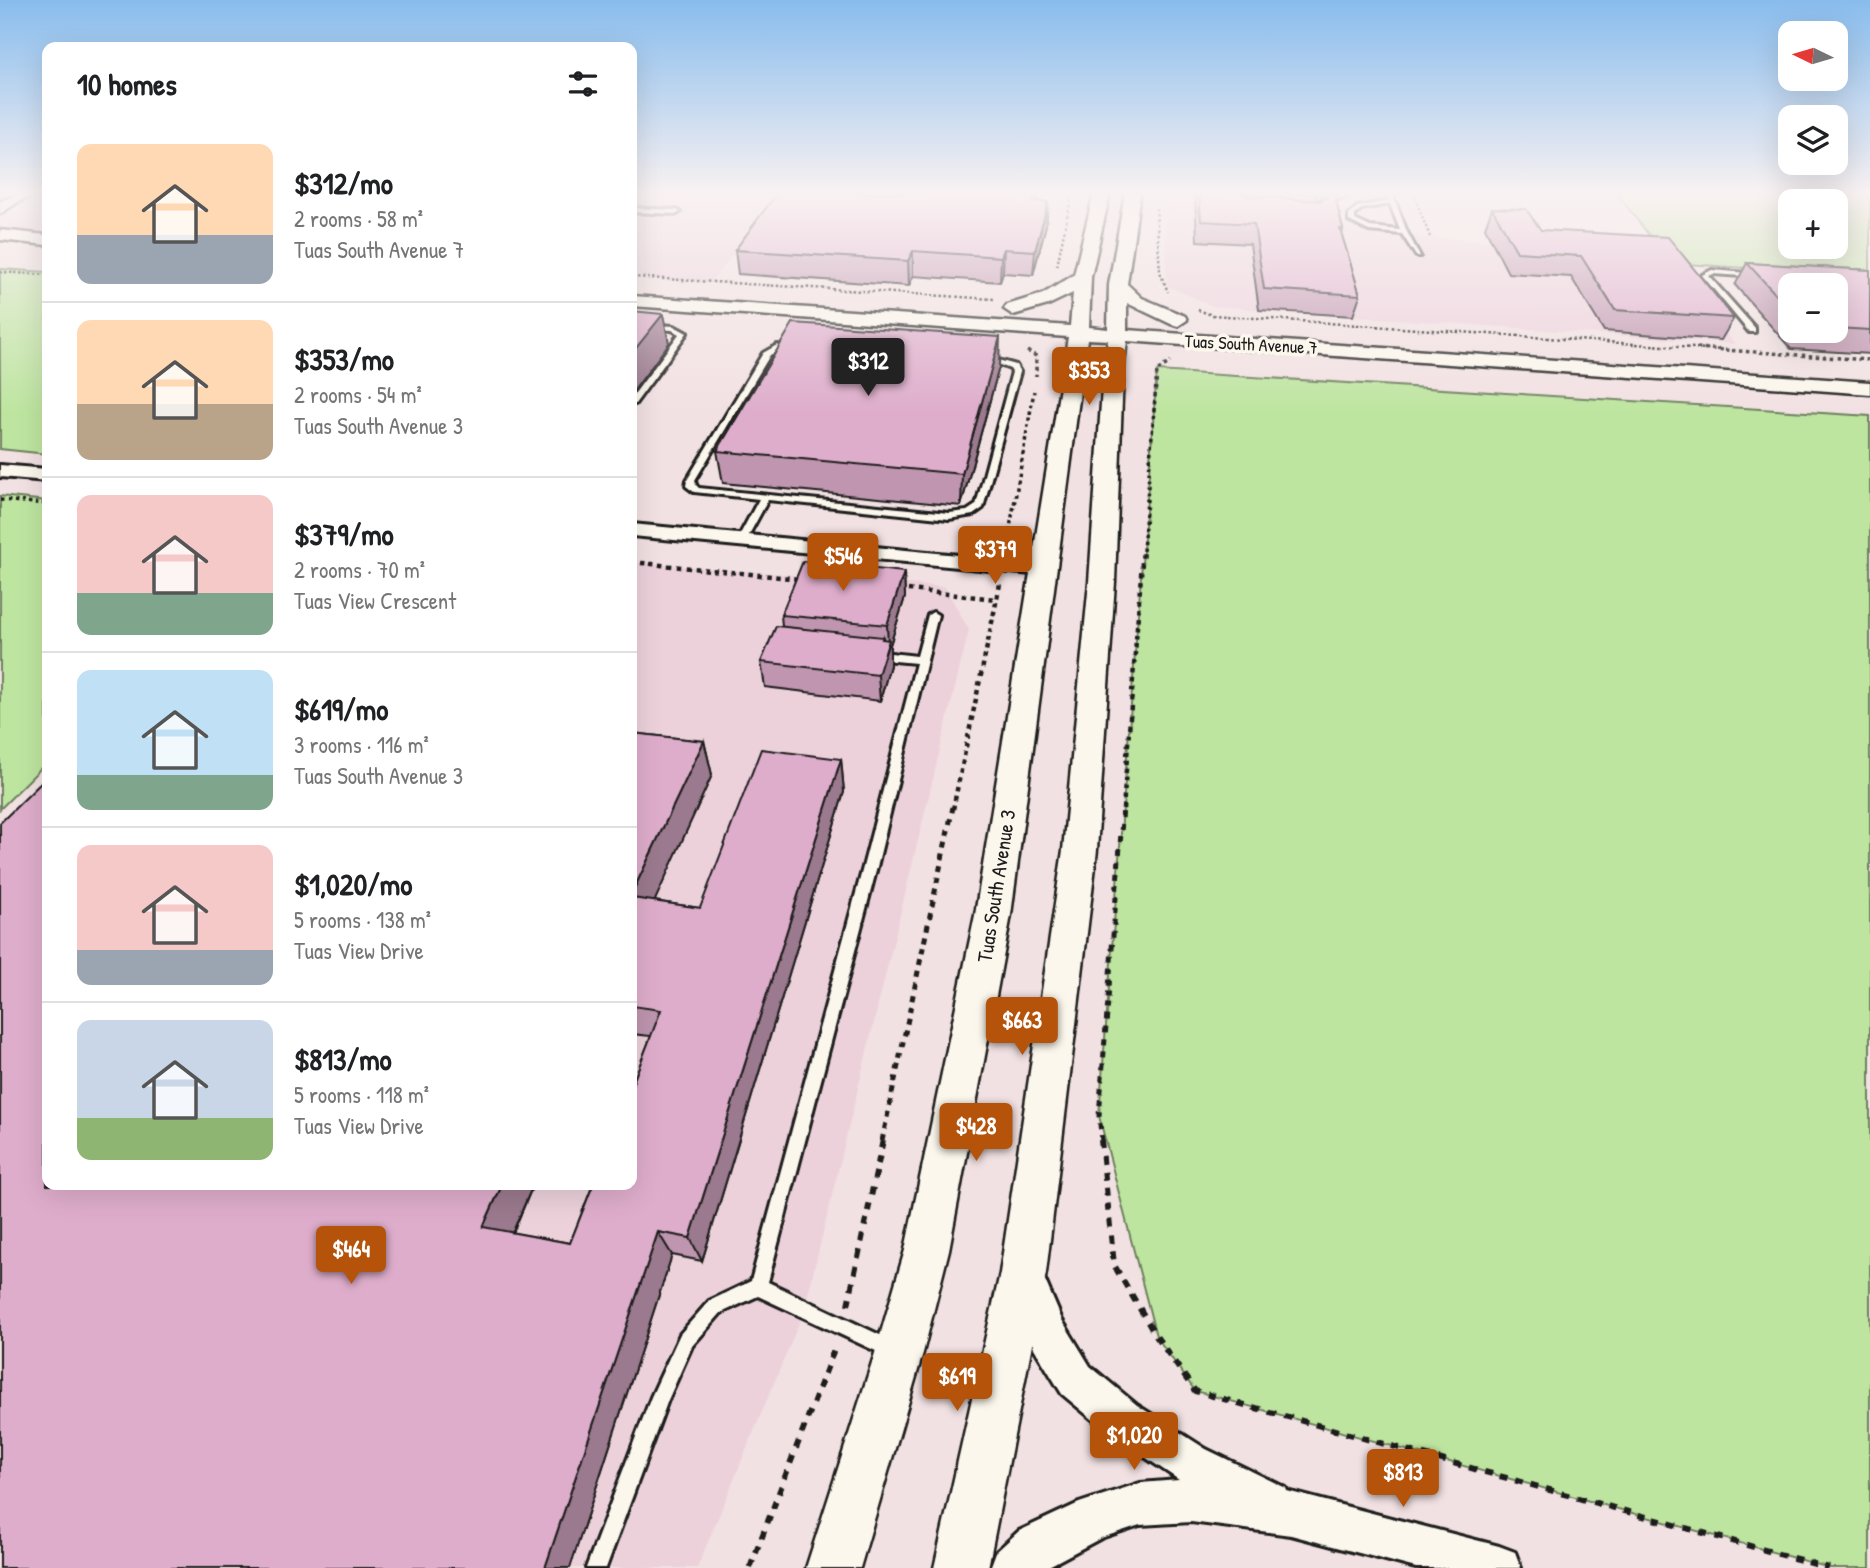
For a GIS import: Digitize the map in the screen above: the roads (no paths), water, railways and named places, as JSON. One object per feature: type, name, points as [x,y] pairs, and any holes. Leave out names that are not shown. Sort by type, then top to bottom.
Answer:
[{"type":"street","name":"Tuas South Avenue 3","points":[[833,1568],[899,1353],[927,1251],[993,915],[1024,567],[1062,458],[1065,369],[1078,334],[1085,266]]},
{"type":"street","points":[[961,1568],[1023,1273],[1080,850],[1102,583],[1128,362],[1117,337],[1116,315],[1121,266]]},
{"type":"street","name":"Tuas South Avenue 7","points":[[1082,277],[1066,293],[1054,298],[1006,306],[1870,388]]},
{"type":"street","points":[[637,283],[975,307]]},
{"type":"street","points":[[1118,285],[1136,302],[1186,322]]},
{"type":"street","name":"Tuas South Avenue 7","points":[[637,301],[1117,337],[1186,322]]},
{"type":"street","points":[[1128,362],[1186,322]]},
{"type":"street","points":[[1007,328],[1033,348]]},
{"type":"street","points":[[0,471],[42,475]]},
{"type":"street","points":[[637,530],[1024,567]]},
{"type":"street","points":[[1023,1273],[1048,1334],[1076,1380],[1123,1419],[1191,1464],[1292,1513]]},
{"type":"street","points":[[1012,1568],[1035,1547],[1094,1518],[1140,1504],[1191,1501],[1292,1513],[1499,1568]]},
{"type":"lane","points":[[1752,330],[1705,274],[1765,276]]},
{"type":"lane","points":[[637,325],[674,328],[683,333],[637,395]]},
{"type":"lane","points":[[780,347],[998,362],[1008,364],[1016,372],[980,506],[970,513],[949,516],[765,497],[697,490],[691,486],[691,480],[771,350],[780,347]]},
{"type":"lane","points":[[742,540],[765,497]]},
{"type":"lane","points":[[758,1287],[933,615]]},
{"type":"lane","points":[[857,654],[922,660]]},
{"type":"lane","points":[[758,1287],[899,1353]]},
{"type":"lane","points":[[596,1568],[660,1397],[686,1340],[715,1307],[758,1287]]}]
